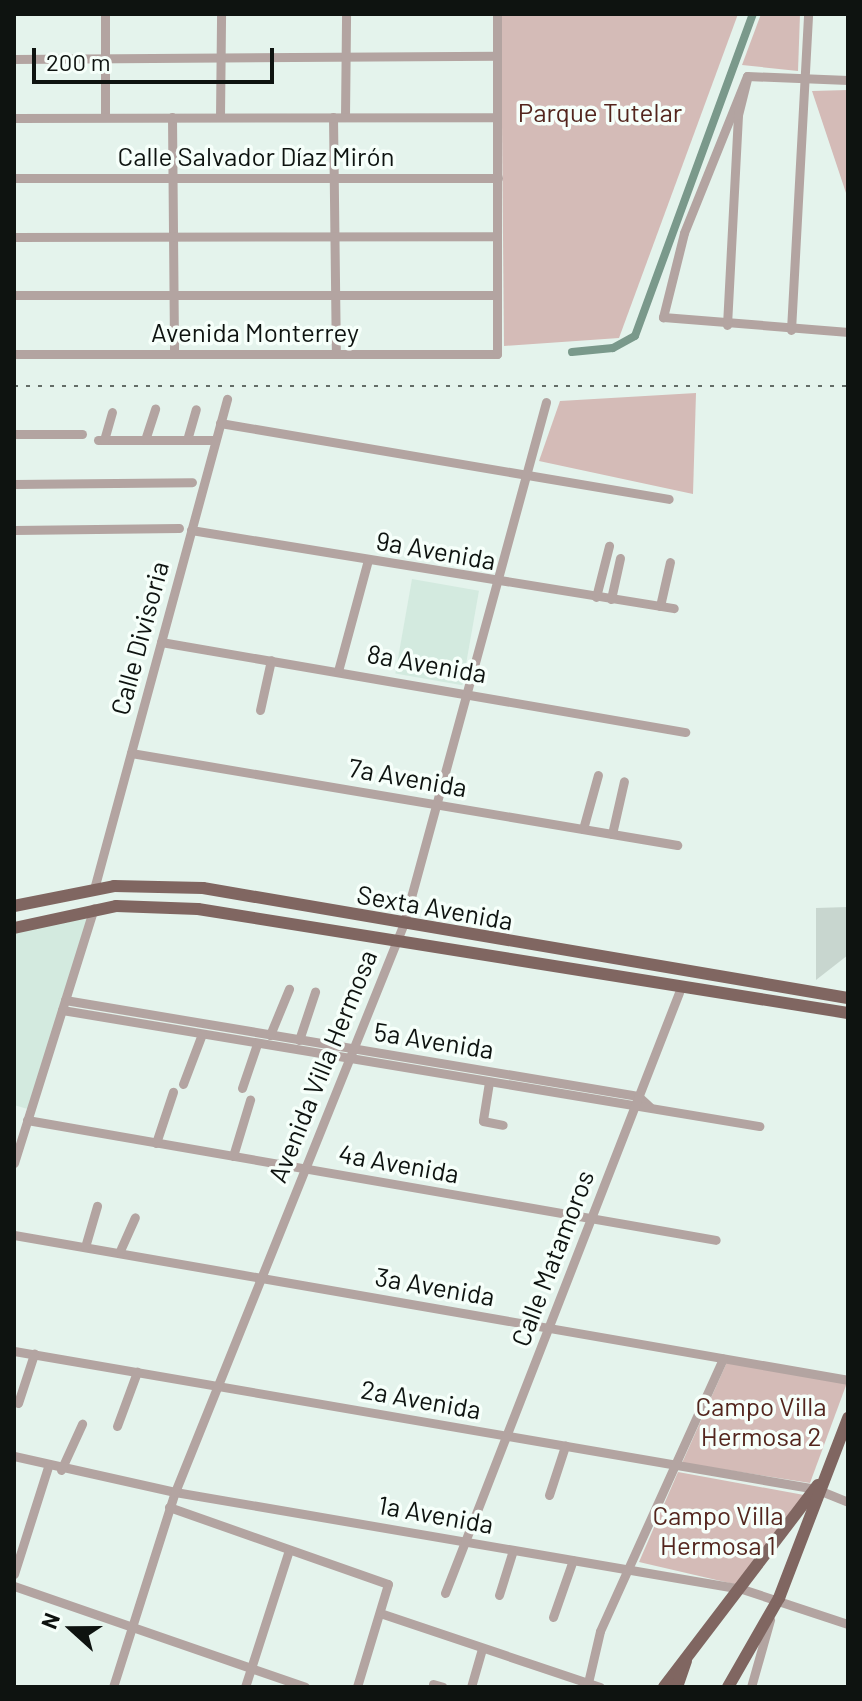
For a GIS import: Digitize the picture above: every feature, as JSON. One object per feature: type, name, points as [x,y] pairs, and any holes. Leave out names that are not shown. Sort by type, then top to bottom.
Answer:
[{"type":"main road","name":"Sexta Avenida","points":[[14,906],[94,889],[203,888],[848,998]]},
{"type":"main road","name":"Sexta Avenida","points":[[14,928],[94,908],[198,909],[680,990],[848,1013]]},
{"type":"main road","points":[[728,1687],[777,1602],[848,1418]]},
{"type":"main road","points":[[664,1687],[818,1490]]},
{"type":"main road","points":[[677,1687],[689,1654]]},
{"type":"street","points":[[105,14],[105,117]]},
{"type":"street","points":[[220,117],[221,14]]},
{"type":"street","points":[[345,117],[346,14]]},
{"type":"street","points":[[14,295],[497,295],[497,14]]},
{"type":"street","points":[[791,330],[808,14]]},
{"type":"street","points":[[14,59],[497,56]]},
{"type":"street","points":[[747,76],[848,80]]},
{"type":"street","points":[[747,76],[684,233],[663,317],[727,325],[848,332]]},
{"type":"street","points":[[727,325],[738,115],[747,76]]},
{"type":"street","points":[[172,117],[174,354]]},
{"type":"street","points":[[333,117],[336,354]]},
{"type":"street","points":[[14,118],[497,117]]},
{"type":"street","name":"Calle Salvador Díaz Mirón","points":[[14,178],[498,178]]},
{"type":"street","points":[[14,237],[497,236]]},
{"type":"street","name":"Avenida Monterrey","points":[[14,354],[497,354],[497,295]]},
{"type":"street","name":"Calle Divisoria","points":[[94,889],[227,399]]},
{"type":"street","name":"Avenida Villa Hermosa","points":[[113,1687],[169,1507],[351,1048],[404,923],[494,582],[546,402]]},
{"type":"street","points":[[145,440],[155,409]]},
{"type":"street","points":[[187,440],[196,409]]},
{"type":"street","points":[[112,412],[101,440],[215,440]]},
{"type":"street","points":[[220,423],[525,471],[669,499]]},
{"type":"street","points":[[14,434],[82,434]]},
{"type":"street","points":[[14,484],[192,482]]},
{"type":"street","points":[[14,530],[179,528]]},
{"type":"street","name":"9a Avenida","points":[[191,530],[494,582],[674,608]]},
{"type":"street","points":[[596,597],[609,546]]},
{"type":"street","points":[[611,599],[620,558]]},
{"type":"street","points":[[338,671],[368,560]]},
{"type":"street","points":[[660,606],[670,562]]},
{"type":"street","name":"8a Avenida","points":[[161,642],[465,691],[685,732]]},
{"type":"street","points":[[260,710],[271,660]]},
{"type":"street","name":"7a Avenida","points":[[131,753],[677,845]]},
{"type":"street","points":[[583,829],[598,775]]},
{"type":"street","points":[[612,834],[624,781]]},
{"type":"street","points":[[14,1163],[94,908]]},
{"type":"street","points":[[270,1035],[289,989]]},
{"type":"street","name":"Calle Matamoros","points":[[445,1593],[680,990]]},
{"type":"street","points":[[299,1040],[315,992]]},
{"type":"street","name":"5a Avenida","points":[[65,1000],[257,1044],[634,1110],[650,1107],[759,1126]]},
{"type":"street","name":"5a Avenida","points":[[62,1010],[164,1022]]},
{"type":"street","points":[[183,1084],[209,1032]]},
{"type":"street","name":"5a Avenida","points":[[209,1032],[270,1035],[638,1096]]},
{"type":"street","points":[[242,1088],[257,1044]]},
{"type":"street","points":[[492,1072],[483,1121],[503,1125]]},
{"type":"street","points":[[156,1143],[173,1092]]},
{"type":"street","points":[[638,1096],[650,1107]]},
{"type":"street","points":[[233,1156],[250,1100]]},
{"type":"street","name":"4a Avenida","points":[[27,1120],[716,1240]]},
{"type":"street","points":[[85,1247],[97,1206]]},
{"type":"street","points":[[119,1253],[135,1217]]},
{"type":"street","name":"3a Avenida","points":[[14,1235],[848,1380]]},
{"type":"street","name":"2a Avenida","points":[[14,1351],[818,1490],[848,1502]]},
{"type":"street","points":[[18,1403],[34,1354]]},
{"type":"street","points":[[588,1685],[598,1635],[723,1358]]},
{"type":"street","points":[[117,1426],[137,1372]]},
{"type":"street","points":[[61,1470],[82,1424]]},
{"type":"street","points":[[549,1495],[565,1446]]},
{"type":"street","name":"1a Avenida","points":[[14,1456],[61,1470],[175,1492],[742,1589],[848,1624]]},
{"type":"street","points":[[14,1574],[48,1467]]},
{"type":"street","points":[[169,1507],[388,1584],[357,1687]]},
{"type":"street","points":[[245,1687],[289,1550]]},
{"type":"street","points":[[499,1595],[513,1550]]},
{"type":"street","points":[[553,1617],[573,1560]]},
{"type":"street","points":[[14,1586],[305,1687]]},
{"type":"street","points":[[751,1687],[777,1602]]},
{"type":"street","points":[[380,1613],[481,1651],[600,1687]]},
{"type":"street","points":[[471,1687],[481,1651]]},
{"type":"shaded area","points":[[412,579],[479,591],[462,685],[395,674]]},
{"type":"shaded area","points":[[94,908],[31,1110],[14,1105],[14,928]]},
{"type":"green space","name":"Parque Tutelar","points":[[501,14],[738,14],[619,338],[504,346]]},
{"type":"green space","points":[[761,14],[800,14],[798,71],[742,65]]},
{"type":"green space","points":[[848,90],[848,199],[812,91]]},
{"type":"green space","points":[[696,393],[693,494],[539,461],[560,401]]},
{"type":"green space","name":"Campo Villa Hermosa 2","points":[[727,1362],[848,1380],[810,1483],[682,1463]]},
{"type":"green space","name":"Campo Villa Hermosa 1","points":[[678,1472],[804,1495],[738,1585],[639,1562]]},
{"type":"building","points":[[848,907],[848,955],[816,980],[816,908]]},
{"type":"waterway","points":[[572,352],[613,348],[635,336],[753,14]]},
{"type":"railway","points":[[14,386],[848,386]]}]
